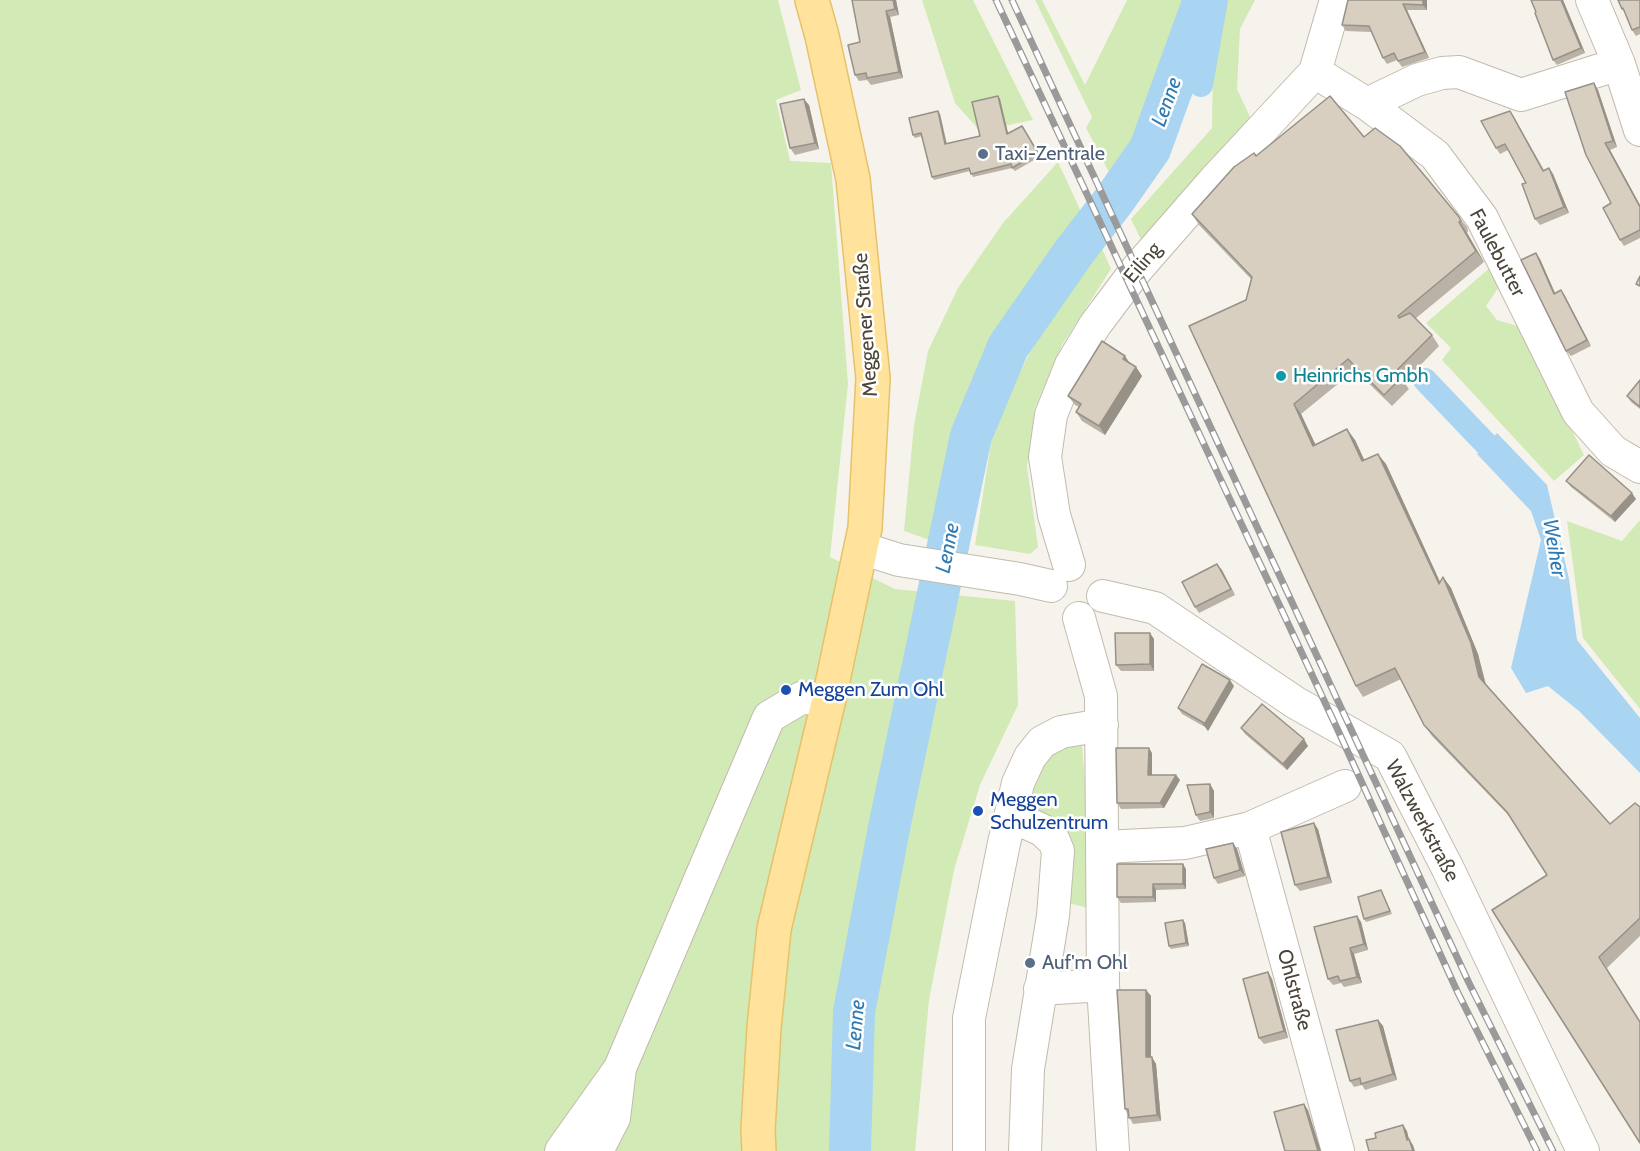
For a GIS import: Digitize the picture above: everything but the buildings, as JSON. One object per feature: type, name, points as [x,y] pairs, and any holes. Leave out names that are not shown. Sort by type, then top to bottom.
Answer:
[{"type":"main road","name":"Meggener Straße","points":[[759,1151],[758,1130],[764,1028],[774,929],[829,699],[865,528],[873,378],[853,179],[832,79],[812,0]]},
{"type":"street","name":"Eiling","points":[[1060,576],[1045,457],[1051,415],[1071,365],[1095,325],[1137,268],[1213,182],[1316,72],[1336,0]]},
{"type":"street","points":[[1592,0],[1619,64],[1640,130]]},
{"type":"street","points":[[1367,104],[1417,80],[1442,73],[1459,72],[1521,95],[1619,64]]},
{"type":"street","name":"Faulebutter","points":[[1316,72],[1367,104],[1435,155],[1482,218],[1578,412],[1613,451],[1640,467]]},
{"type":"street","points":[[861,548],[899,560],[1020,579],[1060,576],[1085,565],[1098,574],[1102,581],[1103,596],[1097,609],[1079,618],[1071,617],[1057,609],[1050,594],[1060,576]]},
{"type":"street","name":"Walzwerkstraße","points":[[1103,596],[1155,609],[1296,703],[1390,756],[1448,869],[1583,1151]]},
{"type":"street","points":[[1079,618],[1101,696],[1103,985],[1113,1151]]},
{"type":"street","points":[[561,1151],[620,1068],[769,717],[801,698],[829,699]]},
{"type":"street","points":[[969,1151],[969,1018],[1018,783],[1030,757],[1042,742],[1061,732],[1102,725]]},
{"type":"street","points":[[1102,847],[1185,843],[1250,828],[1345,786]]},
{"type":"street","points":[[1011,816],[1042,830],[1054,842],[1058,851],[1053,916],[1028,1069],[1025,1151]]},
{"type":"street","name":"Ohlstraße","points":[[1250,828],[1338,1151]]},
{"type":"street","points":[[1040,989],[1103,985]]},
{"type":"street","points":[[597,1151],[614,1118],[620,1068]]},
{"type":"green space","points":[[0,0],[778,0],[801,90],[776,100],[790,161],[831,163],[848,384],[830,557],[895,589],[1015,601],[1018,705],[980,785],[954,870],[929,1000],[915,1151],[0,1151]]},
{"type":"green space","points":[[922,0],[973,0],[1033,120],[980,131],[955,103]]},
{"type":"green space","points":[[1035,0],[1042,0],[1085,85],[1127,0],[1182,0],[1141,129],[1112,178],[1086,128],[1092,117]]},
{"type":"green space","points":[[1225,0],[1255,0],[1240,29],[1237,89],[1252,121],[1143,244],[1131,219],[1212,128],[1213,55]]},
{"type":"green space","points":[[1058,162],[1084,218],[1007,322],[970,395],[951,455],[938,543],[904,531],[914,425],[928,351],[958,288],[1003,223]]},
{"type":"green space","points":[[1101,246],[1111,269],[1062,345],[1035,408],[1027,467],[1038,547],[1030,554],[975,545],[991,443],[1009,393],[1046,322]]},
{"type":"green space","points":[[1492,266],[1499,287],[1486,306],[1497,320],[1521,327],[1584,455],[1554,481],[1442,360],[1451,348],[1426,323]]},
{"type":"green space","points":[[1640,520],[1640,709],[1583,638],[1567,521],[1622,541]]},
{"type":"green space","points":[[1082,745],[1089,833],[1088,908],[1065,902],[1032,797],[1040,762],[1057,746]]},
{"type":"water","points":[[1497,433],[1547,485],[1569,579],[1577,640],[1640,718],[1640,773],[1579,711],[1548,686],[1526,693],[1511,668],[1541,540],[1531,511],[1477,454]]},
{"type":"waterway","name":"Lenne","points":[[850,1151],[854,1012],[889,828],[971,436],[1008,347],[1150,149],[1204,0]]},
{"type":"waterway","name":"Weiher","points":[[1201,85],[1216,0]]},
{"type":"waterway","name":"Weiher","points":[[1425,380],[1507,466]]},
{"type":"railway","points":[[996,0],[1336,726],[1458,993],[1537,1151]]},
{"type":"railway","points":[[1012,0],[1469,983],[1553,1151]]},
{"type":"place","name":"Taxi-Zentrale","points":[[983,154]]},
{"type":"place","name":"Heinrichs Gmbh","points":[[1281,376]]},
{"type":"place","name":"Meggen Zum Ohl","points":[[786,690]]},
{"type":"place","name":"Meggen Schulzentrum","points":[[978,811]]},
{"type":"place","name":"Auf'm Ohl","points":[[1030,963]]}]
